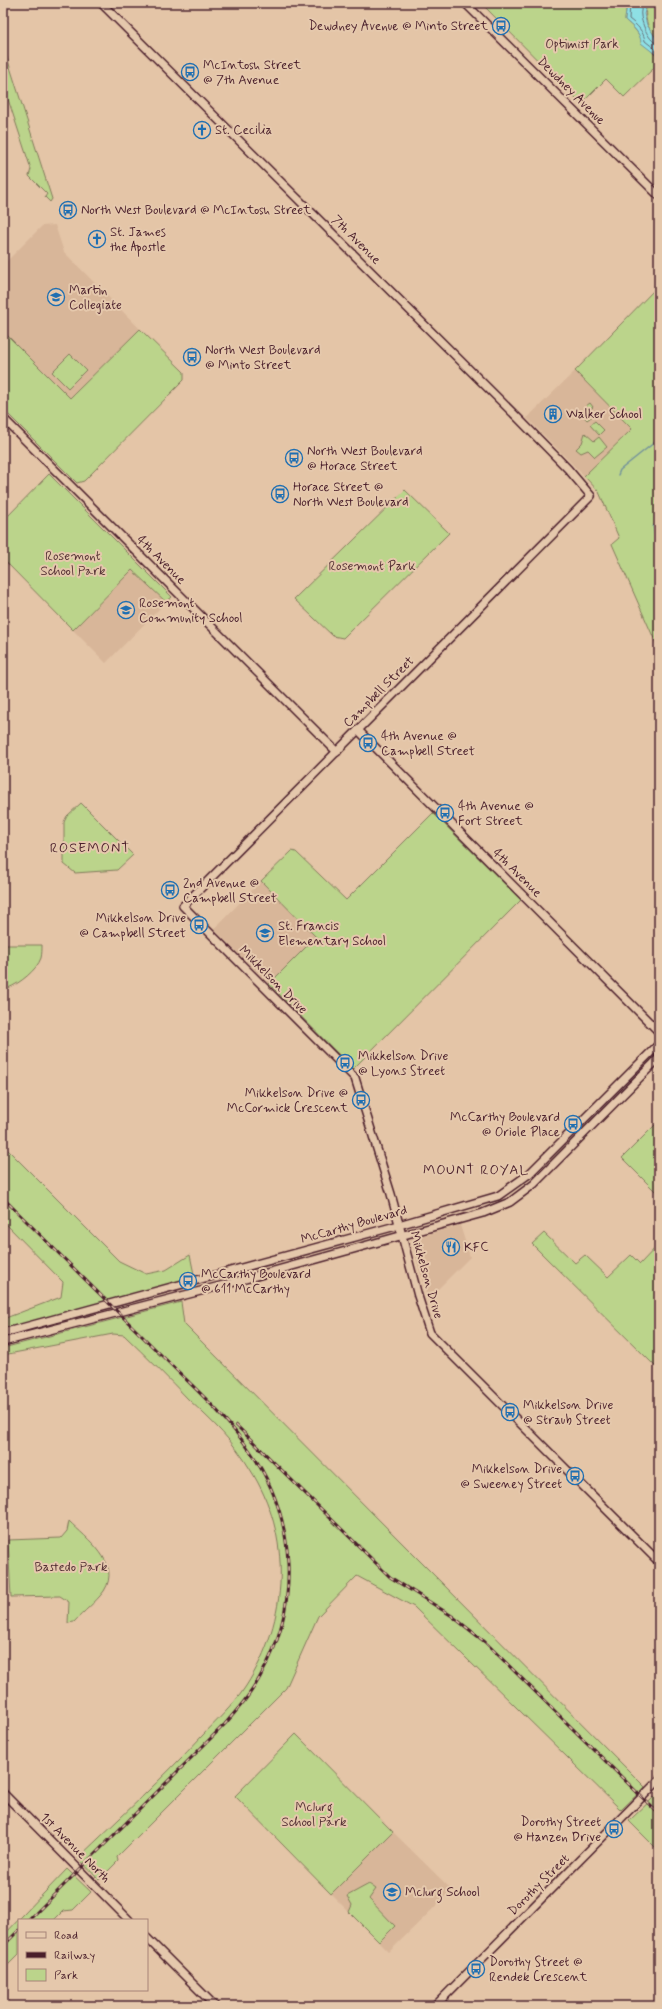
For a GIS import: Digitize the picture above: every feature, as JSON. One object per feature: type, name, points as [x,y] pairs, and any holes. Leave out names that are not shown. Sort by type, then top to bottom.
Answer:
[{"type":"street","name":"7th Avenue","points":[[101,3],[568,469],[591,496]]},
{"type":"street","name":"Dewdney Avenue","points":[[465,3],[659,196]]},
{"type":"street","name":"4th Avenue","points":[[3,418],[336,752]]},
{"type":"street","name":"Campbell Street","points":[[183,906],[591,496]]},
{"type":"street","name":"4th Avenue","points":[[358,730],[659,1032]]},
{"type":"street","name":"Mikkelson Drive","points":[[183,906],[355,1078],[400,1225],[418,1297],[430,1333],[659,1562]]},
{"type":"street","name":"McCarthy Boulevard","points":[[3,1333],[400,1225],[498,1196],[529,1174],[659,1044]]},
{"type":"street","name":"McCarthy Boulevard","points":[[3,1342],[220,1286],[483,1213],[510,1202],[534,1184],[659,1058]]},
{"type":"street","name":"Dorothy Street","points":[[435,2006],[659,1780]]},
{"type":"street","name":"1st Avenue North","points":[[3,1794],[128,1919]]},
{"type":"street","points":[[148,1939],[215,2006]]},
{"type":"shaded area","name":"Martin Collegiate","points":[[55,225],[64,252],[140,329],[70,399],[3,331],[3,265],[42,226]]},
{"type":"shaded area","points":[[575,371],[632,429],[584,476],[527,418]]},
{"type":"shaded area","name":"Rosemont Community School","points":[[132,570],[166,602],[106,663],[73,630]]},
{"type":"shaded area","name":"St. Francis Elementary School","points":[[261,881],[317,937],[269,984],[214,929]]},
{"type":"shaded area","points":[[460,1225],[470,1257],[431,1296],[427,1297],[411,1239]]},
{"type":"shaded area","name":"Mclurg School","points":[[393,1832],[452,1890],[389,1952],[331,1894]]},
{"type":"green space","name":"Optimist Park","points":[[481,3],[627,3],[625,20],[633,27],[654,54],[659,57],[659,65],[657,65],[624,97],[606,79],[581,104]]},
{"type":"green space","points":[[647,3],[659,3],[659,42],[647,24]]},
{"type":"green space","points":[[3,45],[52,199],[50,202],[45,197],[47,194],[29,176],[31,169],[3,84]]},
{"type":"green space","points":[[659,285],[659,650],[612,544],[619,538],[599,492],[584,476],[632,429],[575,371]]},
{"type":"green space","points":[[140,329],[184,372],[184,380],[84,481],[77,483],[3,409],[3,331],[70,398]]},
{"type":"green space","points":[[70,354],[86,370],[68,388],[52,372]]},
{"type":"green space","points":[[590,403],[593,407],[589,410],[594,415],[587,420],[582,414],[588,409],[586,406]]},
{"type":"green space","points":[[595,421],[604,430],[599,435],[590,425]]},
{"type":"green space","points":[[585,433],[594,441],[599,437],[607,447],[595,457],[588,450],[581,453],[576,449],[582,443]]},
{"type":"green space","name":"Rosemont School Park","points":[[49,474],[172,597],[166,602],[132,570],[73,630],[3,559],[3,521]]},
{"type":"green space","name":"Rosemont Park","points":[[405,490],[449,533],[343,638],[333,636],[294,599]]},
{"type":"green space","points":[[81,803],[133,855],[117,870],[75,873],[64,864],[64,822],[67,816]]},
{"type":"green space","points":[[433,813],[521,900],[353,1069],[269,984],[316,937],[261,881],[292,851],[296,852],[346,900]]},
{"type":"green space","points":[[3,945],[42,945],[41,958],[36,967],[22,980],[8,988],[3,985]]},
{"type":"green space","points":[[659,1121],[659,1195],[622,1158]]},
{"type":"green space","points":[[3,1145],[119,1261],[146,1274],[166,1270],[190,1255],[195,1279],[42,1321],[3,1329],[3,1319],[61,1297],[63,1282],[3,1221]]},
{"type":"green space","points":[[544,1233],[575,1263],[585,1255],[608,1277],[631,1255],[640,1264],[659,1244],[659,1370],[532,1244]]},
{"type":"green space","points":[[181,1302],[184,1324],[645,1787],[621,1810],[414,1607],[357,1576],[318,1616],[286,1688],[117,1857],[118,1861],[99,1880],[78,1858],[172,1767],[231,1706],[246,1686],[260,1660],[271,1633],[278,1606],[280,1578],[279,1550],[274,1522],[264,1495],[244,1459],[214,1424],[124,1335],[113,1334],[3,1355],[3,1348]]},
{"type":"green space","name":"Bastedo Park","points":[[69,1521],[100,1552],[106,1561],[109,1571],[108,1581],[104,1591],[74,1622],[68,1623],[69,1602],[60,1596],[11,1597],[8,1540],[61,1538],[67,1531]]},
{"type":"green space","name":"Mclurg School Park","points":[[296,1734],[393,1832],[331,1894],[235,1796]]},
{"type":"green space","points":[[654,1797],[659,1802],[659,1851],[629,1821]]},
{"type":"green space","points":[[67,1869],[91,1892],[73,1910],[63,1911],[55,1919],[19,1919]]},
{"type":"green space","points":[[369,1884],[376,1889],[369,1899],[395,1926],[379,1942],[349,1912],[352,1905],[347,1896]]},
{"type":"green space","points":[[18,1920],[18,1955],[3,1970],[3,1936]]},
{"type":"water","points":[[627,3],[647,3],[644,14],[647,25],[659,42],[659,57],[641,43],[638,33],[625,20]]},
{"type":"water","points":[[659,521],[659,543],[655,539],[653,526]]},
{"type":"waterway","points":[[618,475],[620,470],[655,442],[659,441]]},
{"type":"railway","points":[[3,1198],[205,1398],[240,1437],[266,1477],[277,1505],[285,1533],[288,1562],[287,1592],[282,1621],[273,1650],[260,1677],[248,1695],[225,1724],[30,1919]]},
{"type":"railway","points":[[236,1425],[390,1577],[452,1616],[485,1642],[659,1814]]},
{"type":"railway","points":[[3,1946],[18,1931]]},
{"type":"place","name":"Dewdney Avenue @ Minto Street","points":[[501,26]]},
{"type":"place","name":"McIntosh Street @ 7th Avenue","points":[[190,72]]},
{"type":"place","name":"St. Cecilia","points":[[202,130]]},
{"type":"place","name":"North West Boulevard @ McIntosh Street","points":[[68,210]]},
{"type":"place","name":"St. James the Apostle","points":[[97,239]]},
{"type":"place","name":"Martin Collegiate","points":[[56,297]]},
{"type":"place","name":"North West Boulevard @ Minto Street","points":[[192,357]]},
{"type":"place","name":"Walker School","points":[[553,414]]},
{"type":"place","name":"North West Boulevard @ Horace Street","points":[[294,458]]},
{"type":"place","name":"Horace Street @ North West Boulevard","points":[[280,494]]},
{"type":"place","name":"Rosemont Community School","points":[[126,610]]},
{"type":"place","name":"4th Avenue @ Campbell Street","points":[[368,743]]},
{"type":"place","name":"4th Avenue @ Fort Street","points":[[445,813]]},
{"type":"place","name":"2nd Avenue @ Campbell Street","points":[[170,890]]},
{"type":"place","name":"Mikkelson Drive @ Campbell Street","points":[[199,925]]},
{"type":"place","name":"St. Francis Elementary School","points":[[265,933]]},
{"type":"place","name":"Mikkelson Drive @ Lyons Street","points":[[345,1063]]},
{"type":"place","name":"Mikkelson Drive @ McCormick Crescent","points":[[361,1100]]},
{"type":"place","name":"McCarthy Boulevard @ Oriole Place","points":[[573,1124]]},
{"type":"place","name":"KFC","points":[[451,1247]]},
{"type":"place","name":"McCarthy Boulevard @ 611 McCarthy","points":[[188,1281]]},
{"type":"place","name":"Mikkelson Drive @ Straub Street","points":[[510,1412]]},
{"type":"place","name":"Mikkelson Drive @ Sweeney Street","points":[[575,1476]]},
{"type":"place","name":"Dorothy Street @ Hanzen Drive","points":[[614,1829]]},
{"type":"place","name":"Mclurg School","points":[[392,1892]]},
{"type":"place","name":"Dorothy Street @ Rendek Crescent","points":[[476,1969]]},
{"type":"district","name":"ROSEMONT","points":[[90,848]]},
{"type":"district","name":"MOUNT ROYAL","points":[[476,1170]]}]
